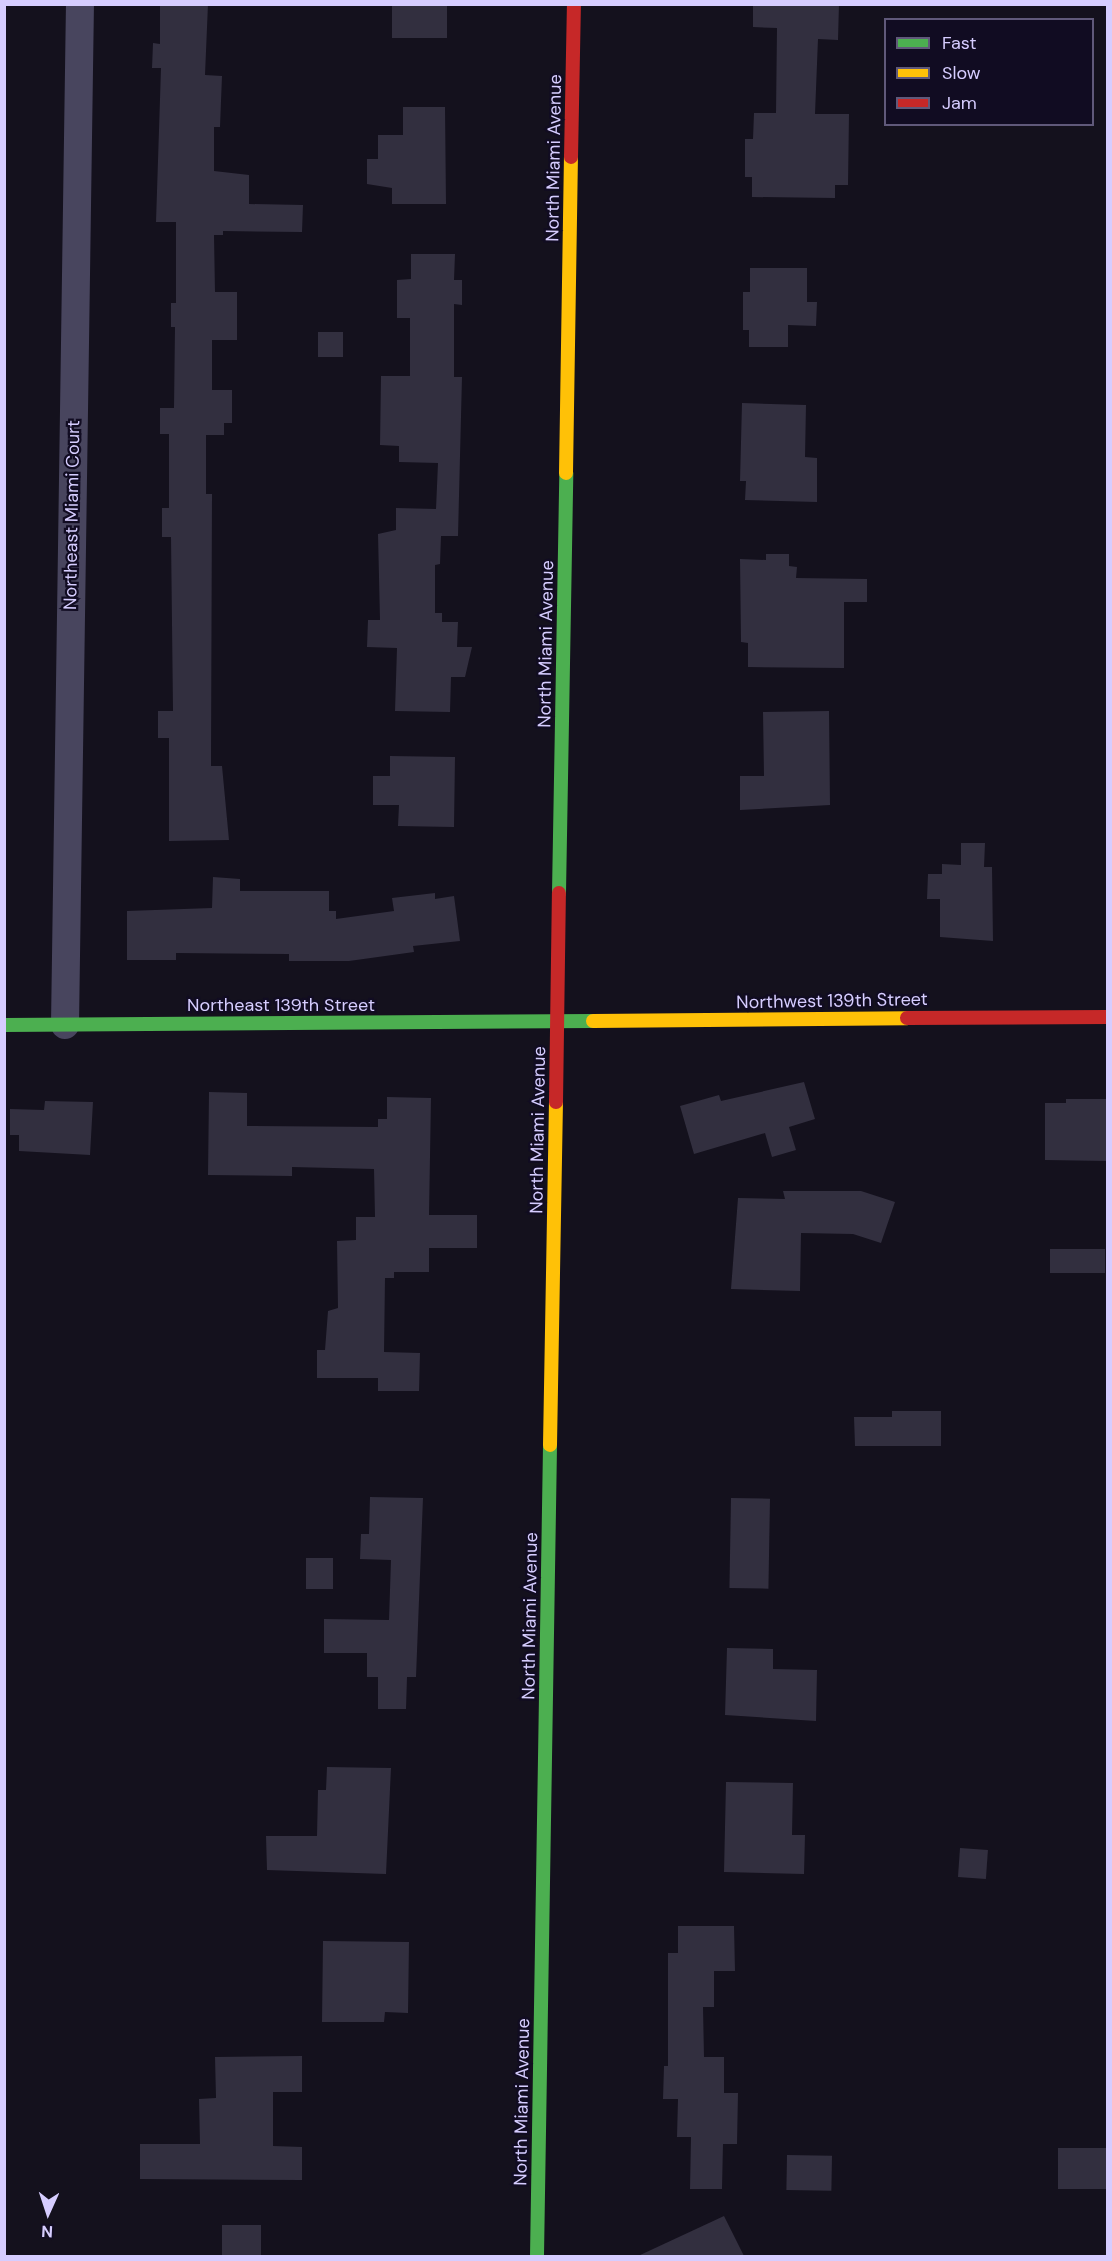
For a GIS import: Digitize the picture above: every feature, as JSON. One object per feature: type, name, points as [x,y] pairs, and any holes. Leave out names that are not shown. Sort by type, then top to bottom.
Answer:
[{"type":"street","name":"Northeast Miami Court","points":[[65,1025],[80,4]]},
{"type":"street","name":"North Miami Avenue","points":[[537,2256],[574,4]]},
{"type":"street","name":"Northwest 139th Street","points":[[558,1022],[1107,1017]]},
{"type":"street","name":"Northeast 139th Street","points":[[4,1025],[558,1022]]},
{"type":"building","points":[[160,4],[208,4],[205,75],[222,76],[220,127],[214,127],[214,171],[249,175],[249,204],[303,205],[302,232],[223,231],[223,235],[214,235],[215,292],[237,292],[237,340],[212,340],[212,390],[232,390],[232,423],[224,423],[224,435],[206,435],[206,494],[212,494],[211,766],[222,766],[229,840],[169,841],[169,738],[158,738],[158,711],[173,711],[171,537],[162,537],[162,508],[169,508],[169,434],[160,434],[160,408],[174,408],[175,327],[171,327],[171,303],[176,303],[176,222],[156,222],[161,68],[152,68],[153,43],[160,44]]},
{"type":"building","points":[[392,4],[447,4],[447,38],[392,38]]},
{"type":"building","points":[[753,4],[839,4],[838,40],[818,39],[815,114],[849,114],[848,185],[835,185],[835,198],[752,197],[752,177],[745,177],[745,139],[753,139],[754,113],[776,113],[777,28],[753,27]]},
{"type":"building","points":[[403,107],[445,107],[446,204],[392,204],[392,188],[367,184],[367,159],[378,159],[378,135],[403,135]]},
{"type":"building","points":[[411,254],[455,254],[454,280],[462,280],[462,305],[454,304],[454,377],[462,377],[458,536],[441,536],[440,564],[435,565],[435,613],[442,613],[442,622],[458,622],[457,647],[472,647],[465,677],[451,677],[450,712],[395,711],[397,648],[367,647],[368,620],[380,620],[378,534],[396,530],[396,508],[436,509],[438,463],[399,462],[399,446],[380,445],[381,376],[410,376],[410,318],[397,318],[397,280],[411,279]]},
{"type":"building","points":[[750,268],[807,268],[807,302],[817,302],[816,326],[788,325],[788,347],[749,347],[749,330],[743,330],[743,292],[750,292]]},
{"type":"building","points":[[318,332],[343,332],[343,357],[318,357]]},
{"type":"building","points":[[742,403],[806,405],[805,457],[817,458],[817,502],[745,500],[746,481],[740,481]]},
{"type":"building","points":[[766,554],[789,554],[789,566],[797,567],[796,578],[867,579],[867,602],[844,602],[844,668],[748,667],[748,643],[741,642],[740,559],[766,560]]},
{"type":"building","points":[[829,711],[830,805],[740,810],[740,776],[764,776],[763,712]]},
{"type":"building","points":[[390,756],[455,757],[454,827],[398,826],[399,805],[373,805],[373,776],[390,776]]},
{"type":"building","points":[[961,843],[985,843],[984,867],[992,867],[993,941],[940,937],[940,899],[927,899],[928,874],[942,874],[942,864],[961,865]]},
{"type":"building","points":[[213,877],[240,879],[240,891],[329,891],[329,911],[336,911],[336,919],[394,911],[392,898],[435,893],[435,899],[454,896],[460,941],[413,946],[414,952],[349,961],[289,961],[289,954],[176,953],[176,960],[127,960],[127,911],[212,908]]},
{"type":"building","points":[[804,1082],[815,1119],[789,1127],[796,1150],[772,1157],[765,1133],[694,1154],[680,1106],[719,1095],[721,1101]]},
{"type":"building","points":[[209,1092],[247,1093],[247,1126],[378,1127],[378,1119],[387,1119],[387,1097],[431,1098],[429,1215],[477,1215],[477,1248],[429,1248],[429,1272],[394,1272],[394,1278],[385,1278],[384,1352],[420,1353],[419,1391],[378,1391],[378,1378],[317,1378],[317,1350],[325,1350],[328,1311],[338,1308],[337,1241],[356,1240],[356,1217],[375,1217],[374,1169],[292,1167],[292,1176],[208,1175]]},
{"type":"building","points":[[1066,1099],[1107,1099],[1107,1161],[1045,1160],[1045,1103],[1066,1103]]},
{"type":"building","points":[[45,1101],[93,1102],[90,1155],[19,1151],[19,1135],[10,1135],[10,1109],[44,1110]]},
{"type":"building","points":[[783,1191],[861,1191],[895,1202],[881,1243],[853,1234],[801,1233],[800,1291],[731,1289],[738,1198],[785,1199]]},
{"type":"building","points":[[1050,1249],[1105,1249],[1105,1273],[1050,1273]]},
{"type":"building","points":[[892,1411],[941,1411],[941,1446],[855,1446],[854,1417],[892,1417]]},
{"type":"building","points":[[370,1497],[423,1498],[416,1677],[407,1677],[406,1709],[378,1709],[378,1677],[367,1677],[367,1653],[324,1653],[324,1619],[389,1620],[391,1560],[360,1559],[361,1534],[369,1534]]},
{"type":"building","points":[[731,1498],[770,1499],[768,1589],[729,1588]]},
{"type":"building","points":[[306,1558],[333,1558],[333,1589],[306,1589]]},
{"type":"building","points":[[727,1648],[773,1649],[773,1669],[817,1670],[816,1721],[725,1715]]},
{"type":"building","points":[[327,1767],[391,1768],[386,1874],[267,1870],[266,1836],[317,1836],[318,1790],[326,1790]]},
{"type":"building","points":[[726,1782],[793,1783],[792,1835],[805,1835],[804,1874],[724,1872]]},
{"type":"building","points":[[960,1848],[988,1850],[986,1879],[958,1877]]},
{"type":"building","points":[[678,1926],[734,1926],[735,1971],[714,1971],[714,2007],[703,2007],[704,2057],[724,2057],[724,2093],[738,2093],[737,2144],[723,2144],[722,2189],[690,2189],[691,2137],[677,2137],[678,2099],[663,2099],[664,2066],[668,2066],[668,1953],[678,1953]]},
{"type":"building","points":[[323,1941],[409,1942],[408,2013],[385,2012],[384,2022],[322,2022]]},
{"type":"building","points":[[302,2056],[302,2092],[273,2092],[273,2146],[302,2147],[302,2180],[140,2179],[140,2144],[200,2144],[199,2099],[216,2098],[215,2057]]},
{"type":"building","points":[[1058,2148],[1107,2148],[1107,2189],[1058,2189]]},
{"type":"building","points":[[787,2155],[832,2156],[831,2191],[786,2190]]},
{"type":"building","points":[[724,2216],[744,2256],[638,2256]]},
{"type":"building","points":[[222,2225],[261,2225],[261,2256],[222,2256]]},
{"type":"traffic: fast","points":[[559,893],[566,473]]},
{"type":"traffic: fast","points":[[4,1025],[593,1021]]},
{"type":"traffic: fast","points":[[537,2256],[550,1445]]},
{"type":"traffic: slow","points":[[566,473],[571,157]]},
{"type":"traffic: slow","points":[[593,1021],[907,1018]]},
{"type":"traffic: slow","points":[[550,1445],[556,1102]]},
{"type":"traffic: jam","points":[[571,157],[574,4]]},
{"type":"traffic: jam","points":[[556,1102],[559,893]]},
{"type":"traffic: jam","points":[[907,1018],[1108,1017]]}]
